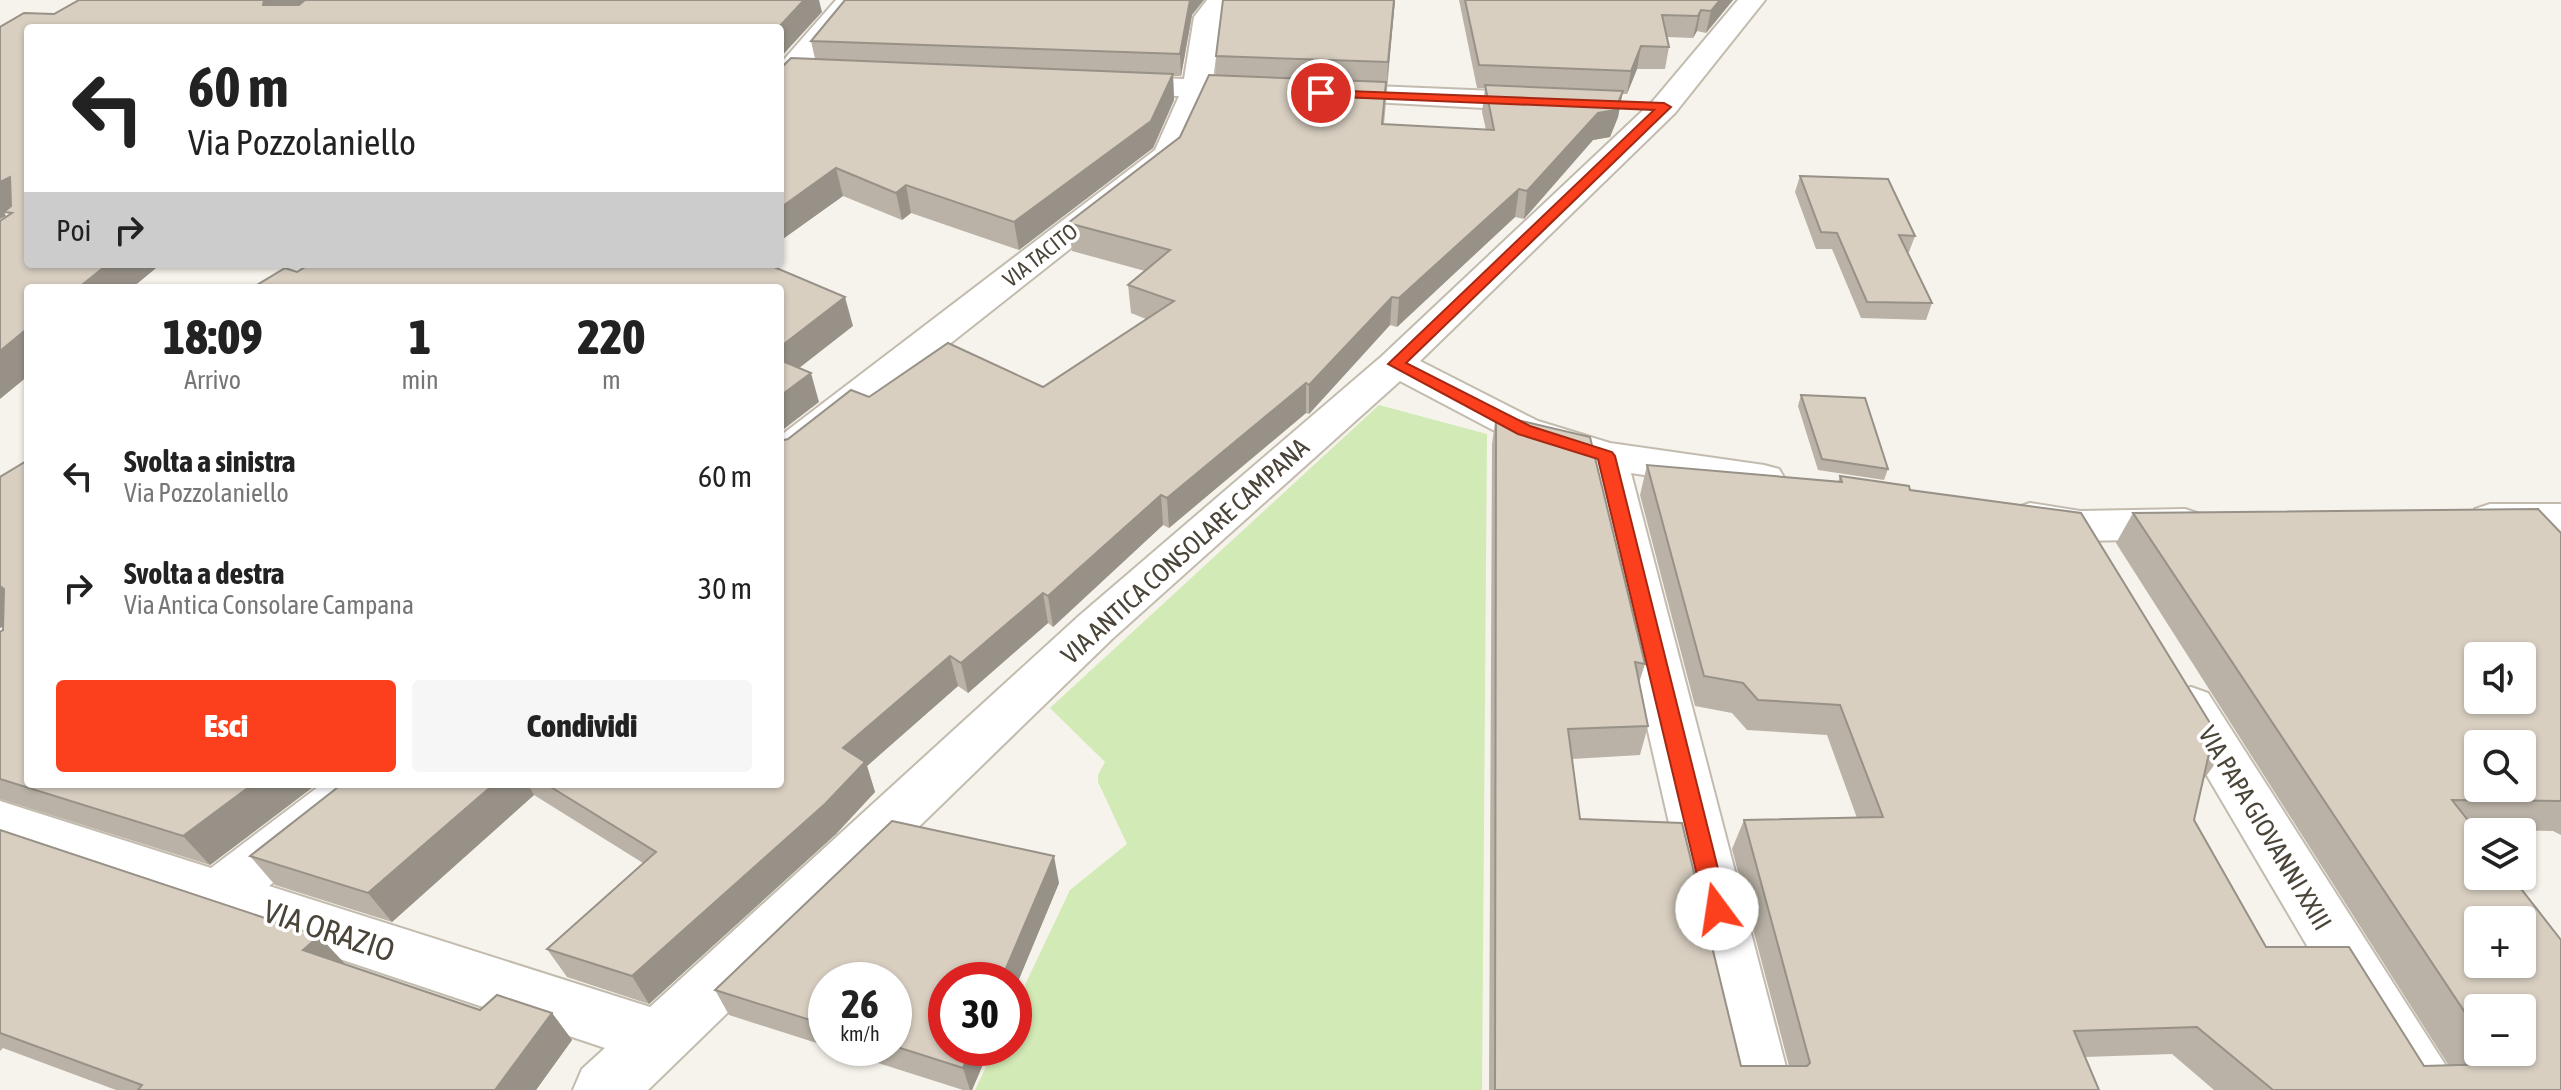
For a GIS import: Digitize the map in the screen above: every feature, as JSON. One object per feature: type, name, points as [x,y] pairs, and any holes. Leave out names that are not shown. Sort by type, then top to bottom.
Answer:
[{"type":"street","points":[[784,74],[850,0]]},
{"type":"street","name":"VIA TACITO","points":[[784,454],[1169,155],[1197,88],[1208,17],[1221,0]]},
{"type":"street","name":"VIA ANTICA CONSOLARE CAMPANA","points":[[604,1090],[1096,627],[1396,364],[1664,107],[1752,0]]},
{"type":"street","points":[[784,75],[820,74]]},
{"type":"street","points":[[1087,84],[1571,103]]},
{"type":"street","points":[[1618,105],[1664,107]]},
{"type":"street","points":[[1396,364],[1524,430],[1606,456],[1796,484]]},
{"type":"street","points":[[1606,456],[1761,1090]]},
{"type":"street","points":[[1985,512],[2093,546],[2223,523]]},
{"type":"street","points":[[2446,519],[2561,519]]},
{"type":"street","name":"VIA PAPA GIOVANNI XXIII","points":[[2171,675],[2426,1090]]},
{"type":"street","points":[[218,894],[355,788]]},
{"type":"street","name":"VIA ORAZIO","points":[[0,823],[659,1038]]},
{"type":"green space","points":[[1379,405],[1487,434],[1482,1090],[975,1090],[986,1066],[1032,1066],[1032,970],[1070,890],[1127,844],[1098,782],[1105,762],[1050,708]]},
{"type":"building","points":[[79,0],[264,0],[263,5],[299,5],[305,0],[804,0],[782,24],[24,24],[24,268],[103,268],[83,284],[24,284],[24,331],[0,351],[0,221],[12,213],[4,212],[11,206],[10,177],[0,182],[0,27],[24,13],[54,14]]},
{"type":"building","points":[[845,0],[1190,0],[1180,54],[811,41]]},
{"type":"building","points":[[1223,0],[1394,0],[1388,62],[1216,56]]},
{"type":"building","points":[[1465,0],[1720,0],[1711,11],[1701,10],[1698,16],[1662,15],[1669,47],[1641,46],[1631,71],[1479,65]]},
{"type":"building","points":[[791,58],[1173,74],[1151,121],[1014,222],[906,185],[896,193],[836,168],[784,205],[784,65]]},
{"type":"building","points":[[1209,75],[1386,82],[1382,124],[1494,130],[1485,85],[1623,91],[1615,110],[1598,113],[1527,191],[1519,189],[1399,298],[1392,297],[1309,385],[1306,383],[1167,498],[1161,495],[1048,596],[1043,593],[961,663],[950,656],[843,748],[865,762],[825,804],[632,976],[547,949],[656,852],[552,788],[784,788],[784,440],[851,390],[869,397],[948,343],[1043,387],[1174,301],[1128,285],[1170,250],[1068,223],[1180,137]]},
{"type":"building","points":[[1800,176],[1888,179],[1915,236],[1899,235],[1932,303],[1867,302],[1837,233],[1821,232]]},
{"type":"building","points":[[285,268],[297,272],[304,268],[776,268],[845,297],[784,344],[784,284],[259,284]]},
{"type":"building","points":[[784,362],[811,373],[784,393]]},
{"type":"building","points":[[1801,395],[1865,398],[1888,469],[1822,459]]},
{"type":"building","points":[[1496,415],[1590,437],[1645,664],[1635,662],[1648,726],[1568,729],[1580,819],[1682,823],[1741,1066],[1807,1066],[1810,1063],[1744,820],[1883,817],[1840,705],[1758,700],[1743,683],[1704,676],[1647,465],[1842,482],[1840,476],[1909,486],[1910,490],[2081,513],[2226,749],[2210,749],[2194,820],[2266,947],[2349,947],[2424,1066],[2536,1066],[2536,994],[2464,994],[2464,1011],[2133,513],[2538,509],[2561,533],[2561,801],[2536,801],[2536,730],[2464,730],[2464,800],[2452,800],[2466,818],[2464,890],[2522,890],[2534,906],[2464,906],[2464,978],[2536,978],[2536,908],[2561,940],[2561,1090],[2273,1090],[2197,1027],[2074,1031],[2099,1090],[1495,1090]]},
{"type":"building","points":[[24,462],[24,786],[0,779],[0,632],[3,630],[4,589],[0,586],[0,477]]},
{"type":"building","points":[[29,788],[248,788],[183,836]]},
{"type":"building","points":[[337,788],[489,788],[368,893],[250,856]]},
{"type":"building","points":[[892,821],[1054,856],[1009,962],[928,962],[928,1057],[912,1052],[912,962],[808,962],[808,1019],[715,990]]},
{"type":"building","points":[[0,830],[319,936],[303,950],[480,1010],[497,995],[552,1013],[495,1090],[138,1090],[142,1085],[0,1033]]},
{"type":"route","points":[[1321,93],[1664,107],[1396,364],[1524,430],[1606,456],[1717,909]]}]
